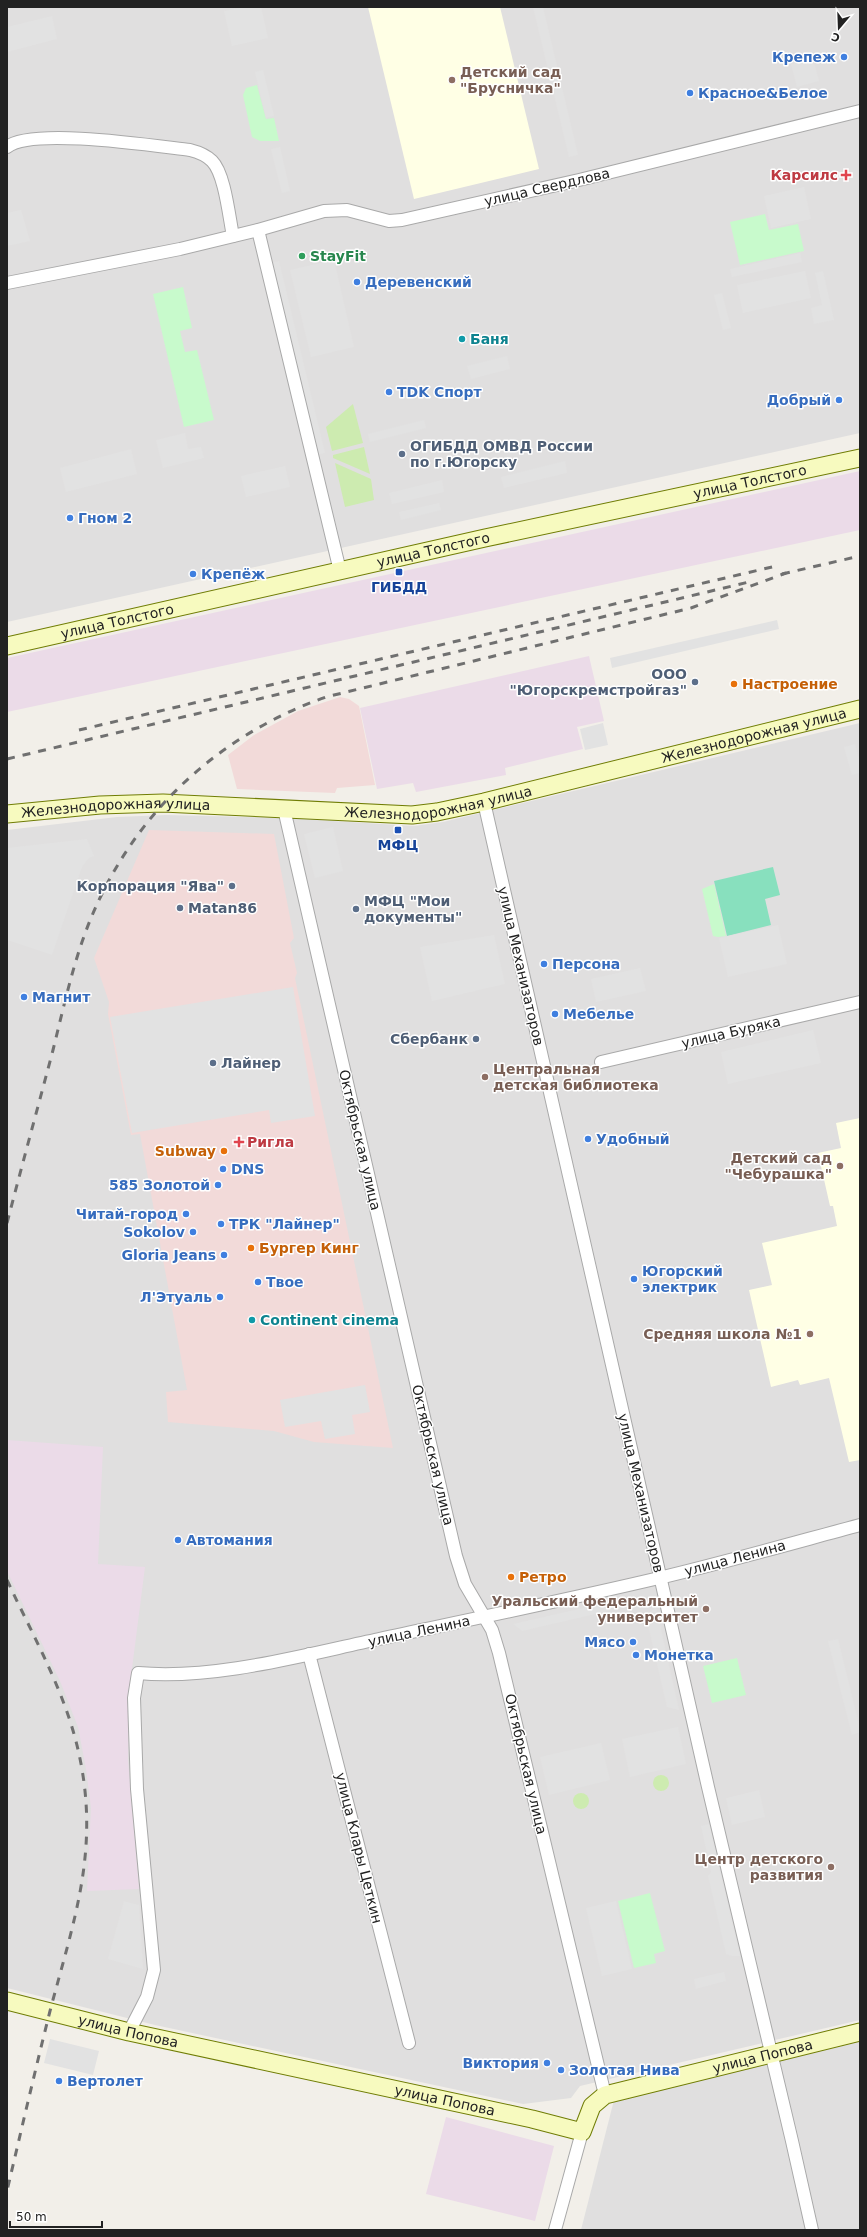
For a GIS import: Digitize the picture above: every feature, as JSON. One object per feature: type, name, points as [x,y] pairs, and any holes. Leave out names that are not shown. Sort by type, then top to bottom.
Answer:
[{"type":"street","name":"улица Свердлова","points":[[7,283],[233,236],[311,214],[335,210],[363,212],[389,221],[402,220],[579,180],[860,111]]},
{"type":"street","points":[[7,147],[14,142],[88,138],[190,150],[203,154],[212,161],[219,172],[233,236]]},
{"type":"street","points":[[258,230],[340,571]]},
{"type":"street","name":"улица Толстого","points":[[7,646],[340,571],[860,458]]},
{"type":"street","name":"Железнодорожная улица","points":[[7,814],[137,804],[412,815],[437,812],[484,802],[860,709]]},
{"type":"street","name":"улица Механизаторов","points":[[484,802],[660,1578],[812,2230]]},
{"type":"street","name":"Октябрьская улица","points":[[284,809],[456,1556],[465,1584],[492,1630],[499,1653],[601,2097]]},
{"type":"street","name":"улица Буряка","points":[[601,1062],[860,1002]]},
{"type":"street","name":"улица Ленина","points":[[129,2032],[147,1997],[154,1970],[137,1789],[134,1698],[138,1673],[186,1674],[227,1669],[309,1654],[484,1618],[660,1578],[860,1525]]},
{"type":"street","name":"улица Клары Цеткин","points":[[309,1654],[409,2044]]},
{"type":"street","name":"улица Попова","points":[[7,2001],[129,2032],[549,2123],[582,2132]]},
{"type":"street","name":"улица Попова","points":[[601,2097],[771,2053],[860,2032]]},
{"type":"street","points":[[549,2123],[575,2117],[585,2112],[601,2097]]},
{"type":"street","points":[[555,2230],[582,2132],[592,2106],[601,2097]]},
{"type":"shaded area","points":[[7,7],[860,7],[860,433],[7,622]]},
{"type":"shaded area","points":[[244,7],[261,7],[268,38],[232,46],[224,11]]},
{"type":"shaded area","name":"Детский сад \"Брусничка\"","points":[[368,7],[500,7],[539,169],[414,199]]},
{"type":"shaded area","points":[[533,7],[543,7],[578,155],[569,157]]},
{"type":"shaded area","points":[[52,16],[57,39],[7,52],[7,27]]},
{"type":"shaded area","points":[[813,59],[819,81],[797,87],[791,64]]},
{"type":"shaded area","points":[[263,70],[274,116],[266,118],[255,72]]},
{"type":"shaded area","points":[[280,147],[290,191],[282,193],[271,149]]},
{"type":"shaded area","points":[[804,187],[811,219],[771,228],[764,196]]},
{"type":"shaded area","points":[[21,210],[30,241],[7,246],[7,213]]},
{"type":"shaded area","points":[[800,253],[802,262],[732,277],[730,269]]},
{"type":"shaded area","points":[[334,260],[354,347],[311,357],[290,270]]},
{"type":"shaded area","points":[[279,261],[325,453],[316,455],[270,263]]},
{"type":"shaded area","points":[[805,271],[811,298],[743,313],[737,285]]},
{"type":"shaded area","points":[[823,271],[834,320],[814,324],[811,308],[822,305],[815,273]]},
{"type":"shaded area","points":[[722,293],[731,328],[723,330],[714,295]]},
{"type":"shaded area","points":[[507,356],[510,369],[471,379],[467,366]]},
{"type":"shaded area","points":[[424,420],[426,428],[370,442],[368,434]]},
{"type":"shaded area","points":[[185,433],[188,449],[201,447],[204,458],[163,468],[156,440]]},
{"type":"shaded area","points":[[131,449],[137,474],[66,492],[60,468]]},
{"type":"shaded area","points":[[565,461],[567,473],[504,488],[501,477]]},
{"type":"shaded area","points":[[285,466],[290,487],[246,497],[241,476]]},
{"type":"shaded area","points":[[860,471],[860,530],[7,712],[7,658]]},
{"type":"shaded area","points":[[442,480],[444,492],[392,504],[389,493]]},
{"type":"shaded area","points":[[439,503],[441,510],[401,520],[399,512]]},
{"type":"shaded area","points":[[777,620],[779,629],[612,668],[610,658]]},
{"type":"shaded area","points":[[589,656],[604,721],[577,727],[583,749],[505,768],[506,775],[416,792],[413,783],[377,789],[360,708]]},
{"type":"shaded area","points":[[340,697],[349,699],[359,706],[375,785],[337,788],[335,793],[237,789],[228,755],[254,735],[298,711]]},
{"type":"shaded area","points":[[603,723],[608,745],[585,750],[580,729]]},
{"type":"shaded area","points":[[860,723],[860,2020],[580,2086],[571,2098],[523,2104],[155,2025],[7,1988],[7,830],[117,817],[166,815],[286,818],[414,826],[443,822]]},
{"type":"shaded area","points":[[855,744],[860,763],[860,773],[852,775],[844,747]]},
{"type":"shaded area","points":[[333,827],[343,871],[315,878],[304,834]]},
{"type":"shaded area","points":[[149,830],[274,834],[294,938],[290,943],[297,973],[295,978],[393,1448],[314,1442],[274,1431],[168,1422],[166,1392],[187,1390],[140,1134],[131,1135],[108,1014],[109,1002],[94,958]]},
{"type":"shaded area","name":"Магнит","points":[[87,839],[94,856],[89,858],[82,867],[52,955],[7,940],[7,848]]},
{"type":"shaded area","points":[[778,925],[787,964],[728,977],[719,938]]},
{"type":"shaded area","points":[[494,935],[505,984],[432,1001],[420,947]]},
{"type":"shaded area","points":[[640,968],[646,991],[596,1002],[591,979]]},
{"type":"shaded area","name":"Лайнер","points":[[293,987],[315,1116],[271,1123],[269,1110],[132,1133],[110,1017]]},
{"type":"shaded area","points":[[813,1030],[821,1063],[728,1084],[721,1052]]},
{"type":"shaded area","name":"Средняя школа №1","points":[[860,1118],[860,1460],[849,1462],[829,1378],[800,1385],[798,1380],[771,1387],[749,1290],[772,1285],[762,1243],[837,1226],[833,1206],[830,1206],[818,1153],[841,1148],[836,1123]]},
{"type":"shaded area","points":[[365,1385],[370,1412],[352,1415],[355,1434],[325,1439],[321,1421],[285,1427],[280,1400]]},
{"type":"shaded area","points":[[7,1440],[103,1447],[98,1564],[145,1567],[130,1684],[128,1760],[139,1889],[87,1891],[91,1808],[86,1769],[78,1727],[60,1681],[7,1571]]},
{"type":"shaded area","points":[[636,1596],[630,1606],[522,1631],[513,1624]]},
{"type":"shaded area","points":[[656,1607],[679,1710],[667,1707],[646,1616]]},
{"type":"shaded area","points":[[838,1639],[860,1729],[860,1732],[852,1735],[828,1641]]},
{"type":"shaded area","points":[[678,1727],[686,1764],[630,1777],[622,1739]]},
{"type":"shaded area","points":[[601,1743],[610,1780],[549,1795],[540,1757]]},
{"type":"shaded area","points":[[759,1790],[765,1817],[732,1825],[726,1798]]},
{"type":"shaded area","points":[[709,1824],[740,1956],[726,1954],[708,1876],[711,1872],[701,1826]]},
{"type":"shaded area","points":[[124,1901],[139,1905],[143,1969],[108,1959]]},
{"type":"shaded area","points":[[616,1901],[632,1969],[602,1976],[586,1908]]},
{"type":"shaded area","points":[[724,1972],[726,1981],[696,1989],[694,1979]]},
{"type":"shaded area","points":[[50,2039],[99,2051],[93,2075],[44,2063]]},
{"type":"shaded area","points":[[860,2042],[860,2230],[581,2230],[614,2100]]},
{"type":"shaded area","points":[[446,2117],[554,2146],[535,2221],[426,2194]]},
{"type":"green space","points":[[257,85],[266,119],[274,118],[279,141],[260,141],[252,137],[243,95],[246,88]]},
{"type":"green space","points":[[765,214],[769,230],[798,224],[804,251],[740,265],[730,222]]},
{"type":"green space","points":[[183,287],[192,328],[180,331],[185,352],[197,350],[214,420],[184,427],[153,294]]},
{"type":"green space","points":[[353,404],[363,443],[332,451],[326,427]]},
{"type":"green space","points":[[364,447],[370,474],[333,458],[333,455]]},
{"type":"green space","points":[[335,463],[371,479],[374,500],[345,507]]},
{"type":"green space","points":[[773,867],[780,895],[765,899],[771,925],[727,936],[714,881]]},
{"type":"green space","points":[[714,884],[726,936],[713,936],[702,889]]},
{"type":"green space","points":[[737,1658],[746,1695],[712,1703],[703,1666]]},
{"type":"green space","points":[[661,1775],[667,1777],[669,1783],[667,1789],[661,1791],[655,1789],[653,1783],[655,1777]]},
{"type":"green space","points":[[581,1793],[588,1798],[589,1801],[584,1808],[581,1809],[574,1804],[573,1801],[578,1794]]},
{"type":"green space","points":[[650,1893],[665,1951],[654,1954],[656,1963],[634,1968],[618,1901]]},
{"type":"railway","points":[[782,574],[860,556]]},
{"type":"railway","points":[[79,730],[776,566]]},
{"type":"railway","points":[[7,1223],[66,996],[82,942],[99,900],[121,860],[146,824],[176,791],[208,762],[245,736],[284,714],[326,697],[691,608],[786,573]]},
{"type":"railway","points":[[7,759],[749,582]]},
{"type":"railway","points":[[7,1580],[48,1665],[66,1709],[79,1754],[85,1789],[87,1822],[85,1854],[75,1915],[44,2034],[7,2191]]},
{"type":"place","name":"Крепеж","points":[[844,57]]},
{"type":"place","name":"Детский сад \"Брусничка\"","points":[[452,80]]},
{"type":"place","name":"Красное&Белое","points":[[690,93]]},
{"type":"place","name":"Карсилс","points":[[846,175]]},
{"type":"place","name":"StayFit","points":[[302,256]]},
{"type":"place","name":"Деревенский","points":[[357,282]]},
{"type":"place","name":"Баня","points":[[462,339]]},
{"type":"place","name":"TDK Спорт","points":[[389,392]]},
{"type":"place","name":"Добрый","points":[[839,400]]},
{"type":"place","name":"ОГИБДД ОМВД России по г.Югорску","points":[[402,454]]},
{"type":"place","name":"Гном 2","points":[[70,518]]},
{"type":"place","name":"ГИБДД","points":[[399,572]]},
{"type":"place","name":"Крепёж","points":[[193,574]]},
{"type":"place","name":"ООО \"Югорскремстройгаз\"","points":[[695,682]]},
{"type":"place","name":"Настроение","points":[[734,684]]},
{"type":"place","name":"МФЦ","points":[[398,830]]},
{"type":"place","name":"Корпорация \"Ява\"","points":[[232,886]]},
{"type":"place","name":"Matan86","points":[[180,908]]},
{"type":"place","name":"МФЦ \"Мои документы\"","points":[[356,909]]},
{"type":"place","name":"Персона","points":[[544,964]]},
{"type":"place","name":"Магнит","points":[[24,997]]},
{"type":"place","name":"Мебелье","points":[[555,1014]]},
{"type":"place","name":"Сбербанк","points":[[476,1039]]},
{"type":"place","name":"Лайнер","points":[[213,1063]]},
{"type":"place","name":"Центральная детская библиотека","points":[[485,1077]]},
{"type":"place","name":"Удобный","points":[[588,1139]]},
{"type":"place","name":"Ригла","points":[[239,1142]]},
{"type":"place","name":"Subway","points":[[224,1151]]},
{"type":"place","name":"Детский сад \"Чебурашка\"","points":[[840,1166]]},
{"type":"place","name":"DNS","points":[[223,1169]]},
{"type":"place","name":"585 Золотой","points":[[218,1185]]},
{"type":"place","name":"Читай-город","points":[[186,1214]]},
{"type":"place","name":"ТРК \"Лайнер\"","points":[[221,1224]]},
{"type":"place","name":"Sokolov","points":[[193,1232]]},
{"type":"place","name":"Бургер Кинг","points":[[251,1248]]},
{"type":"place","name":"Gloria Jeans","points":[[224,1255]]},
{"type":"place","name":"Югорский электрик","points":[[634,1279]]},
{"type":"place","name":"Твое","points":[[258,1282]]},
{"type":"place","name":"Л'Этуаль","points":[[220,1297]]},
{"type":"place","name":"Continent cinema","points":[[252,1320]]},
{"type":"place","name":"Средняя школа №1","points":[[810,1334]]},
{"type":"place","name":"Автомания","points":[[178,1540]]},
{"type":"place","name":"Ретро","points":[[511,1577]]},
{"type":"place","name":"Уральский федеральный университет","points":[[706,1609]]},
{"type":"place","name":"Мясо","points":[[633,1642]]},
{"type":"place","name":"Монетка","points":[[636,1655]]},
{"type":"place","name":"Центр детского развития","points":[[831,1867]]},
{"type":"place","name":"Виктория","points":[[547,2063]]},
{"type":"place","name":"Золотая Нива","points":[[561,2070]]},
{"type":"place","name":"Вертолет","points":[[59,2081]]}]
